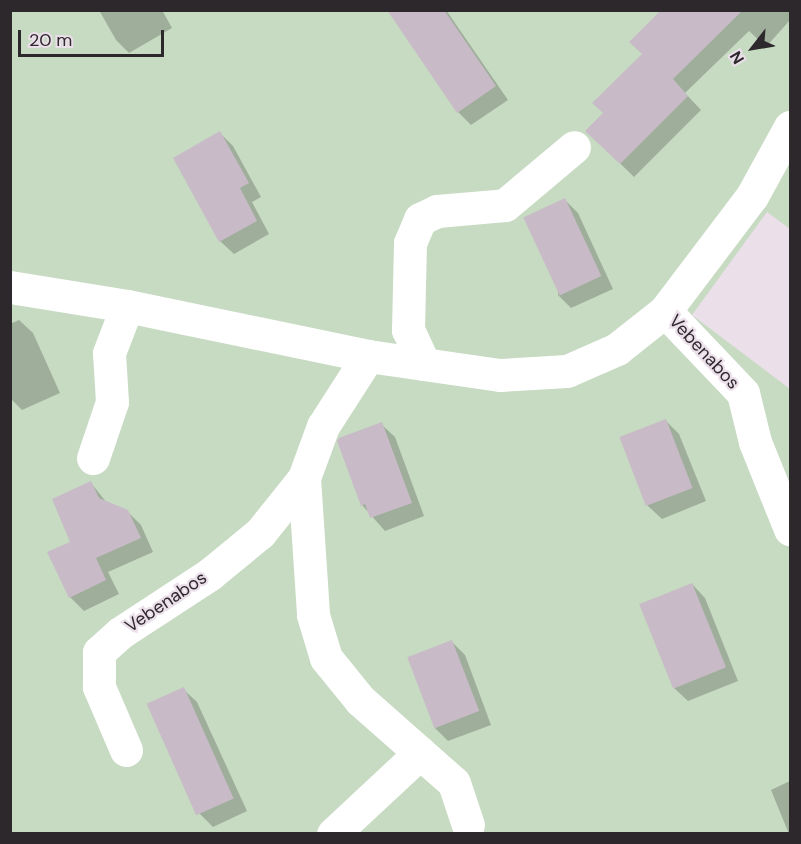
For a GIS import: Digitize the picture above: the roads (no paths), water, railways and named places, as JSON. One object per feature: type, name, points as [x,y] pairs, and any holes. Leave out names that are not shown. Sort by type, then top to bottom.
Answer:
[{"type":"street","name":"Vebenabos","points":[[10,287],[127,306],[368,356],[500,375],[567,371],[617,350],[665,310],[779,181],[790,127]]},
{"type":"street","points":[[424,364],[408,330],[410,243],[420,219],[437,211],[504,205],[574,147]]},
{"type":"street","points":[[93,458],[112,402],[109,353],[127,306]]},
{"type":"street","name":"Vebenabos","points":[[665,310],[743,393],[754,442],[790,529]]},
{"type":"street","name":"Vebenabos","points":[[126,750],[99,687],[99,652],[120,633],[210,574],[261,533],[304,478],[323,426],[368,356]]},
{"type":"street","name":"Vebenabos","points":[[304,478],[313,615],[326,658],[360,700],[454,783],[468,825]]},
{"type":"street","points":[[333,834],[420,753]]}]
